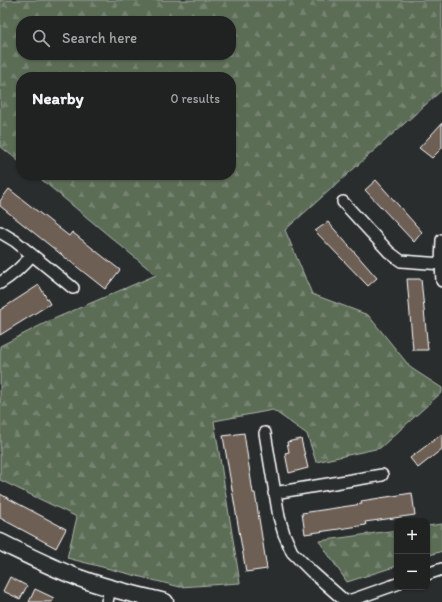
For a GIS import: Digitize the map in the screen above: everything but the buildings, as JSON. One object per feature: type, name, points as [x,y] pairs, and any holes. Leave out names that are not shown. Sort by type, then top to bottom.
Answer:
[{"type":"street","points":[[344,202],[388,252],[401,261],[441,264]]},
{"type":"street","points":[[0,232],[15,241],[74,288]]},
{"type":"street","points":[[442,240],[442,281]]},
{"type":"street","points":[[0,283],[11,277],[32,255]]},
{"type":"street","points":[[265,433],[279,517],[284,534],[292,552],[346,602],[394,585]]},
{"type":"street","points":[[274,493],[382,475]]},
{"type":"street","points":[[0,542],[82,579],[109,595],[165,602]]},
{"type":"street","points":[[430,573],[442,569]]},
{"type":"green space","points":[[0,0],[442,0],[442,90],[285,230],[312,294],[368,315],[411,368],[442,388],[442,392],[380,448],[316,462],[307,434],[273,410],[214,421],[240,583],[180,587],[67,558],[77,517],[0,480],[0,346],[49,321],[156,275],[42,180],[236,180],[236,72],[16,72],[16,159],[0,146]]},
{"type":"green space","points":[[442,524],[442,551],[430,555],[430,554],[430,526]]},
{"type":"green space","points":[[394,530],[394,567],[347,582],[319,541]]}]
